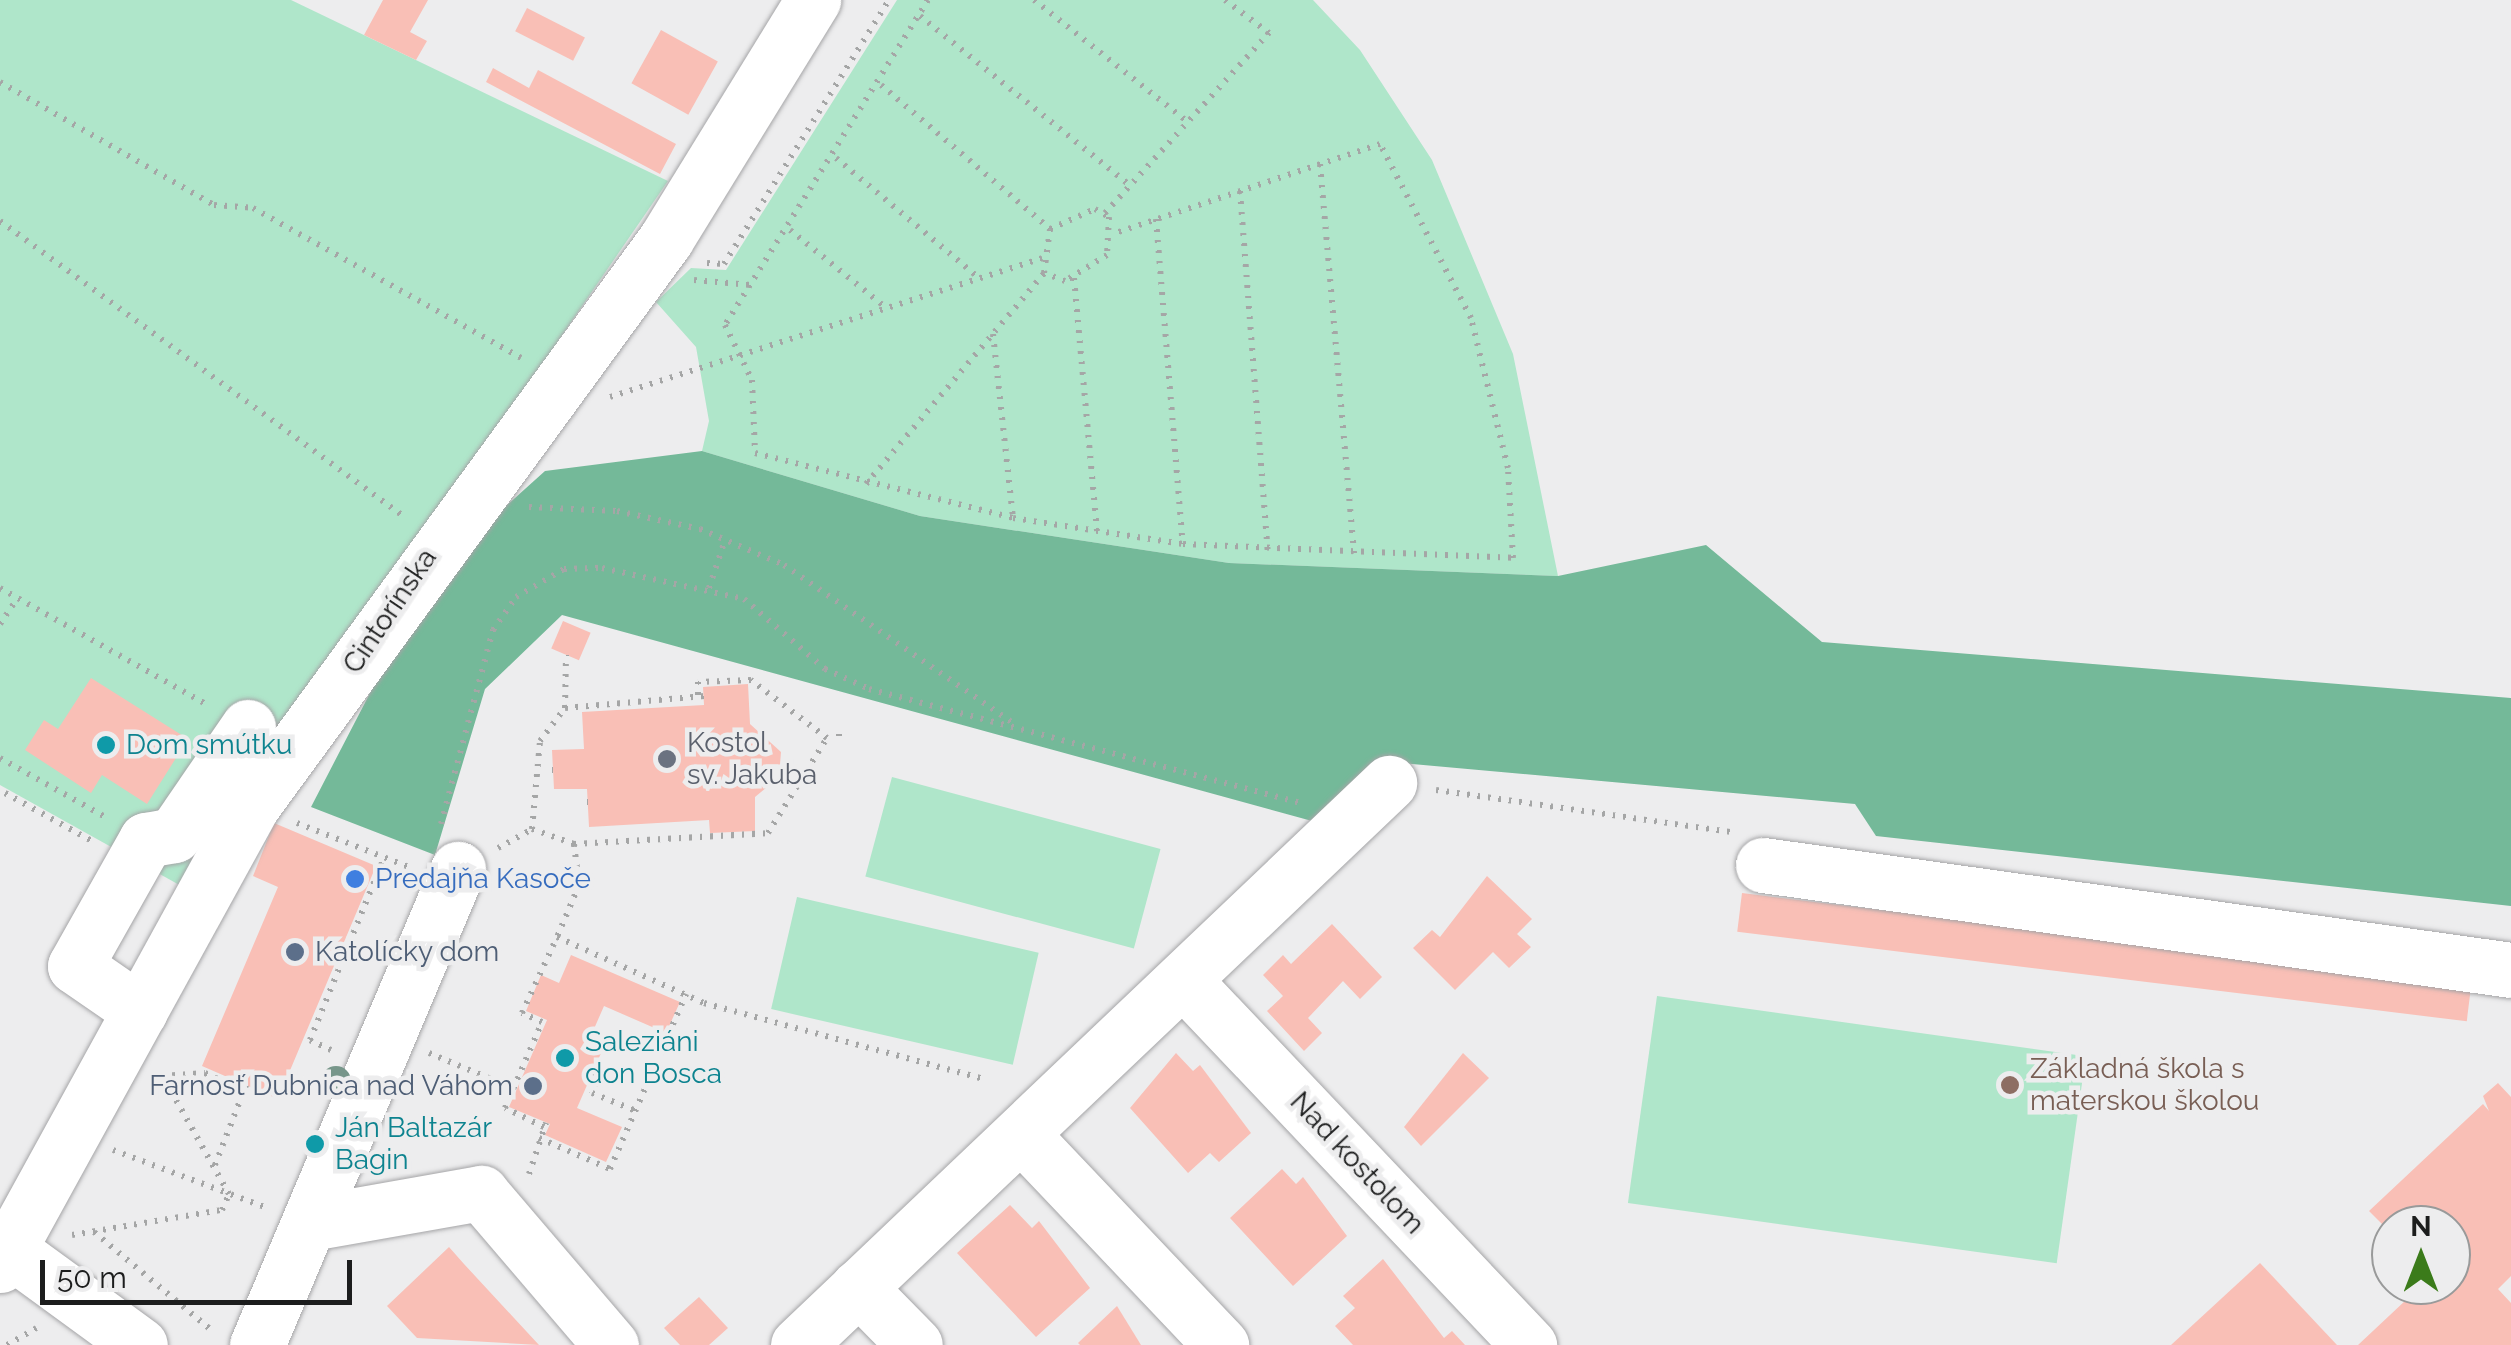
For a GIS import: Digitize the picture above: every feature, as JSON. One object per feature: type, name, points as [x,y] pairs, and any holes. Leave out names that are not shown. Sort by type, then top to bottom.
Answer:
[{"type":"street","name":"Cintorínska","points":[[3,1252],[144,1031],[252,806],[666,239],[813,0]]},
{"type":"street","points":[[144,1031],[75,966],[139,852],[174,836],[248,727]]},
{"type":"street","points":[[798,1345],[1371,800]]},
{"type":"street","points":[[1752,849],[2511,970]]},
{"type":"street","points":[[257,1345],[293,1217],[380,1054],[438,862]]},
{"type":"street","name":"Nad kostolom","points":[[1184,981],[1529,1345]]},
{"type":"street","points":[[1021,1134],[1222,1345]]},
{"type":"street","points":[[293,1217],[502,1193],[611,1345]]},
{"type":"street","points":[[3,1252],[140,1345]]},
{"type":"street","points":[[858,1287],[915,1345]]},
{"type":"path","points":[[688,262],[724,264],[889,0]]},
{"type":"path","points":[[928,0],[836,158],[725,325],[744,354],[755,453],[1013,518],[1182,544],[1268,552],[1514,558],[1508,468],[1471,318],[1380,144],[1112,234]]},
{"type":"path","points":[[1034,0],[1188,122]]},
{"type":"path","points":[[866,484],[1044,272],[1042,258],[1050,229],[1071,213],[1106,213],[1269,33],[1226,0]]},
{"type":"path","points":[[920,16],[1130,186]]},
{"type":"path","points":[[0,82],[214,205],[254,208],[522,358]]},
{"type":"path","points":[[881,85],[1050,229]]},
{"type":"path","points":[[836,158],[979,278]]},
{"type":"path","points":[[1320,164],[1354,554]]},
{"type":"path","points":[[1240,191],[1268,552]]},
{"type":"path","points":[[1044,272],[1074,278],[1107,254],[1112,234],[1106,213]]},
{"type":"path","points":[[1156,219],[1182,544]]},
{"type":"path","points":[[0,221],[401,514]]},
{"type":"path","points":[[790,230],[885,307]]},
{"type":"path","points":[[598,401],[1042,258]]},
{"type":"path","points":[[1074,278],[1097,532]]},
{"type":"path","points":[[993,333],[1013,518]]},
{"type":"path","points":[[512,506],[617,511],[725,540],[784,565],[1018,726]]},
{"type":"path","points":[[709,588],[725,540]]},
{"type":"path","points":[[438,862],[469,692],[516,597],[564,569],[709,588],[744,600],[825,669],[869,690],[1018,726],[1371,800],[1752,849]]},
{"type":"path","points":[[0,588],[248,727]]},
{"type":"path","points":[[1,622],[17,599]]},
{"type":"path","points":[[532,829],[540,741],[565,708],[566,655]]},
{"type":"path","points":[[565,708],[701,696],[698,682],[751,680],[828,738],[838,738]]},
{"type":"path","points":[[284,818],[384,858],[438,862],[532,829],[574,844],[768,833],[828,738]]},
{"type":"path","points":[[0,758],[139,852]]},
{"type":"path","points":[[6,792],[139,852]]},
{"type":"path","points":[[502,1193],[545,1125],[505,1108],[542,1022],[522,1014],[579,885],[574,844]]},
{"type":"path","points":[[384,858],[307,1038],[515,1089]]},
{"type":"path","points":[[557,937],[686,993],[980,1078]]},
{"type":"path","points":[[617,975],[622,965]]},
{"type":"path","points":[[539,1138],[610,1169],[686,993]]},
{"type":"path","points":[[144,1031],[162,1076],[229,1194]]},
{"type":"path","points":[[592,1072],[600,1074],[592,1093],[636,1111]]},
{"type":"path","points":[[162,1076],[205,1073],[245,1088],[258,1098]]},
{"type":"path","points":[[215,1166],[245,1088]]},
{"type":"path","points":[[94,1142],[293,1217]]},
{"type":"path","points":[[71,1236],[222,1210],[229,1194]]},
{"type":"path","points":[[94,1232],[225,1345]]},
{"type":"green space","points":[[0,0],[291,0],[668,181],[183,887],[0,785]]},
{"type":"green space","points":[[897,0],[1313,0],[1360,50],[1432,160],[1513,354],[1558,576],[1229,563],[920,516],[702,451],[709,421],[696,347],[656,302],[691,268],[726,270]]},
{"type":"green space","points":[[702,451],[920,516],[1229,563],[1558,576],[1706,545],[1822,642],[2511,698],[2511,906],[1876,836],[1855,804],[1390,762],[1312,821],[562,615],[485,689],[435,855],[311,807],[399,637],[487,523],[545,471]]},
{"type":"green space","points":[[892,777],[1161,849],[1134,948],[865,876]]},
{"type":"green space","points":[[797,897],[1039,953],[1013,1065],[771,1009]]},
{"type":"green space","points":[[1657,996],[2086,1056],[2057,1263],[1628,1203]]},
{"type":"building","points":[[383,0],[428,0],[410,32],[427,41],[416,60],[364,35]]},
{"type":"building","points":[[527,8],[585,38],[573,61],[515,31]]},
{"type":"building","points":[[661,30],[718,62],[688,115],[631,83]]},
{"type":"building","points":[[493,68],[529,88],[538,70],[676,144],[660,174],[486,82]]},
{"type":"building","points":[[563,621],[591,633],[579,660],[551,649]]},
{"type":"building","name":"Dom smútku","points":[[91,678],[188,739],[147,804],[102,775],[91,793],[25,750],[44,720],[58,729]]},
{"type":"building","name":"Kostol sv. Jakuba","points":[[748,684],[750,724],[781,752],[779,777],[755,797],[755,831],[710,833],[709,820],[589,827],[587,789],[554,789],[552,750],[584,749],[582,712],[704,705],[703,687]]},
{"type":"building","name":"Katolícky dom","points":[[274,823],[376,866],[278,1099],[202,1066],[278,887],[253,876]]},
{"type":"building","points":[[1487,876],[1532,919],[1517,934],[1531,947],[1509,968],[1493,952],[1455,990],[1413,948],[1432,930],[1440,937]]},
{"type":"building","points":[[1742,893],[2472,983],[2467,1021],[1737,932]]},
{"type":"building","points":[[1332,924],[1382,977],[1360,999],[1343,981],[1308,1018],[1322,1033],[1304,1051],[1267,1011],[1283,996],[1263,975],[1283,955],[1291,964]]},
{"type":"building","name":"Saleziáni don Bosca","points":[[571,955],[680,1002],[666,1033],[604,1006],[590,1038],[605,1044],[577,1108],[622,1127],[606,1162],[545,1135],[550,1124],[509,1107],[547,1020],[526,1011],[541,975],[559,983]]},
{"type":"building","points":[[1176,1053],[1193,1071],[1200,1065],[1251,1133],[1219,1162],[1210,1153],[1188,1173],[1130,1108]]},
{"type":"building","points":[[1463,1053],[1489,1078],[1421,1146],[1404,1127]]},
{"type":"building","points":[[2498,1083],[2511,1097],[2511,1276],[2498,1289],[2511,1303],[2511,1345],[2358,1345],[2401,1305],[2471,1305],[2471,1205],[2375,1205],[2483,1104],[2489,1111],[2483,1096]]},
{"type":"building","points":[[1282,1169],[1296,1184],[1303,1177],[1347,1236],[1293,1286],[1230,1218]]},
{"type":"building","points":[[1010,1205],[1032,1228],[1039,1221],[1090,1288],[1036,1337],[957,1253]]},
{"type":"building","points":[[449,1247],[539,1345],[417,1338],[387,1306]]},
{"type":"building","points":[[1383,1259],[1444,1338],[1452,1331],[1465,1345],[1353,1345],[1335,1326],[1355,1308],[1343,1296]]},
{"type":"building","points":[[2260,1263],[2337,1345],[2171,1345]]},
{"type":"building","points":[[699,1297],[728,1328],[709,1345],[680,1345],[664,1328]]},
{"type":"building","points":[[1117,1306],[1141,1345],[1078,1343]]},
{"type":"place","name":"Dom smútku","points":[[106,745]]},
{"type":"place","name":"Kostol sv. Jakuba","points":[[667,759]]},
{"type":"place","name":"Predajňa Kasoče","points":[[355,879]]},
{"type":"place","name":"Katolícky dom","points":[[295,952]]},
{"type":"place","name":"Saleziáni don Bosca","points":[[565,1058]]},
{"type":"place","name":"Základná škola s materskou školou","points":[[2010,1085]]},
{"type":"place","name":"Farnosť Dubnica nad Váhom","points":[[533,1086]]},
{"type":"place","name":"Ján Baltazár Bagin","points":[[315,1144]]}]
